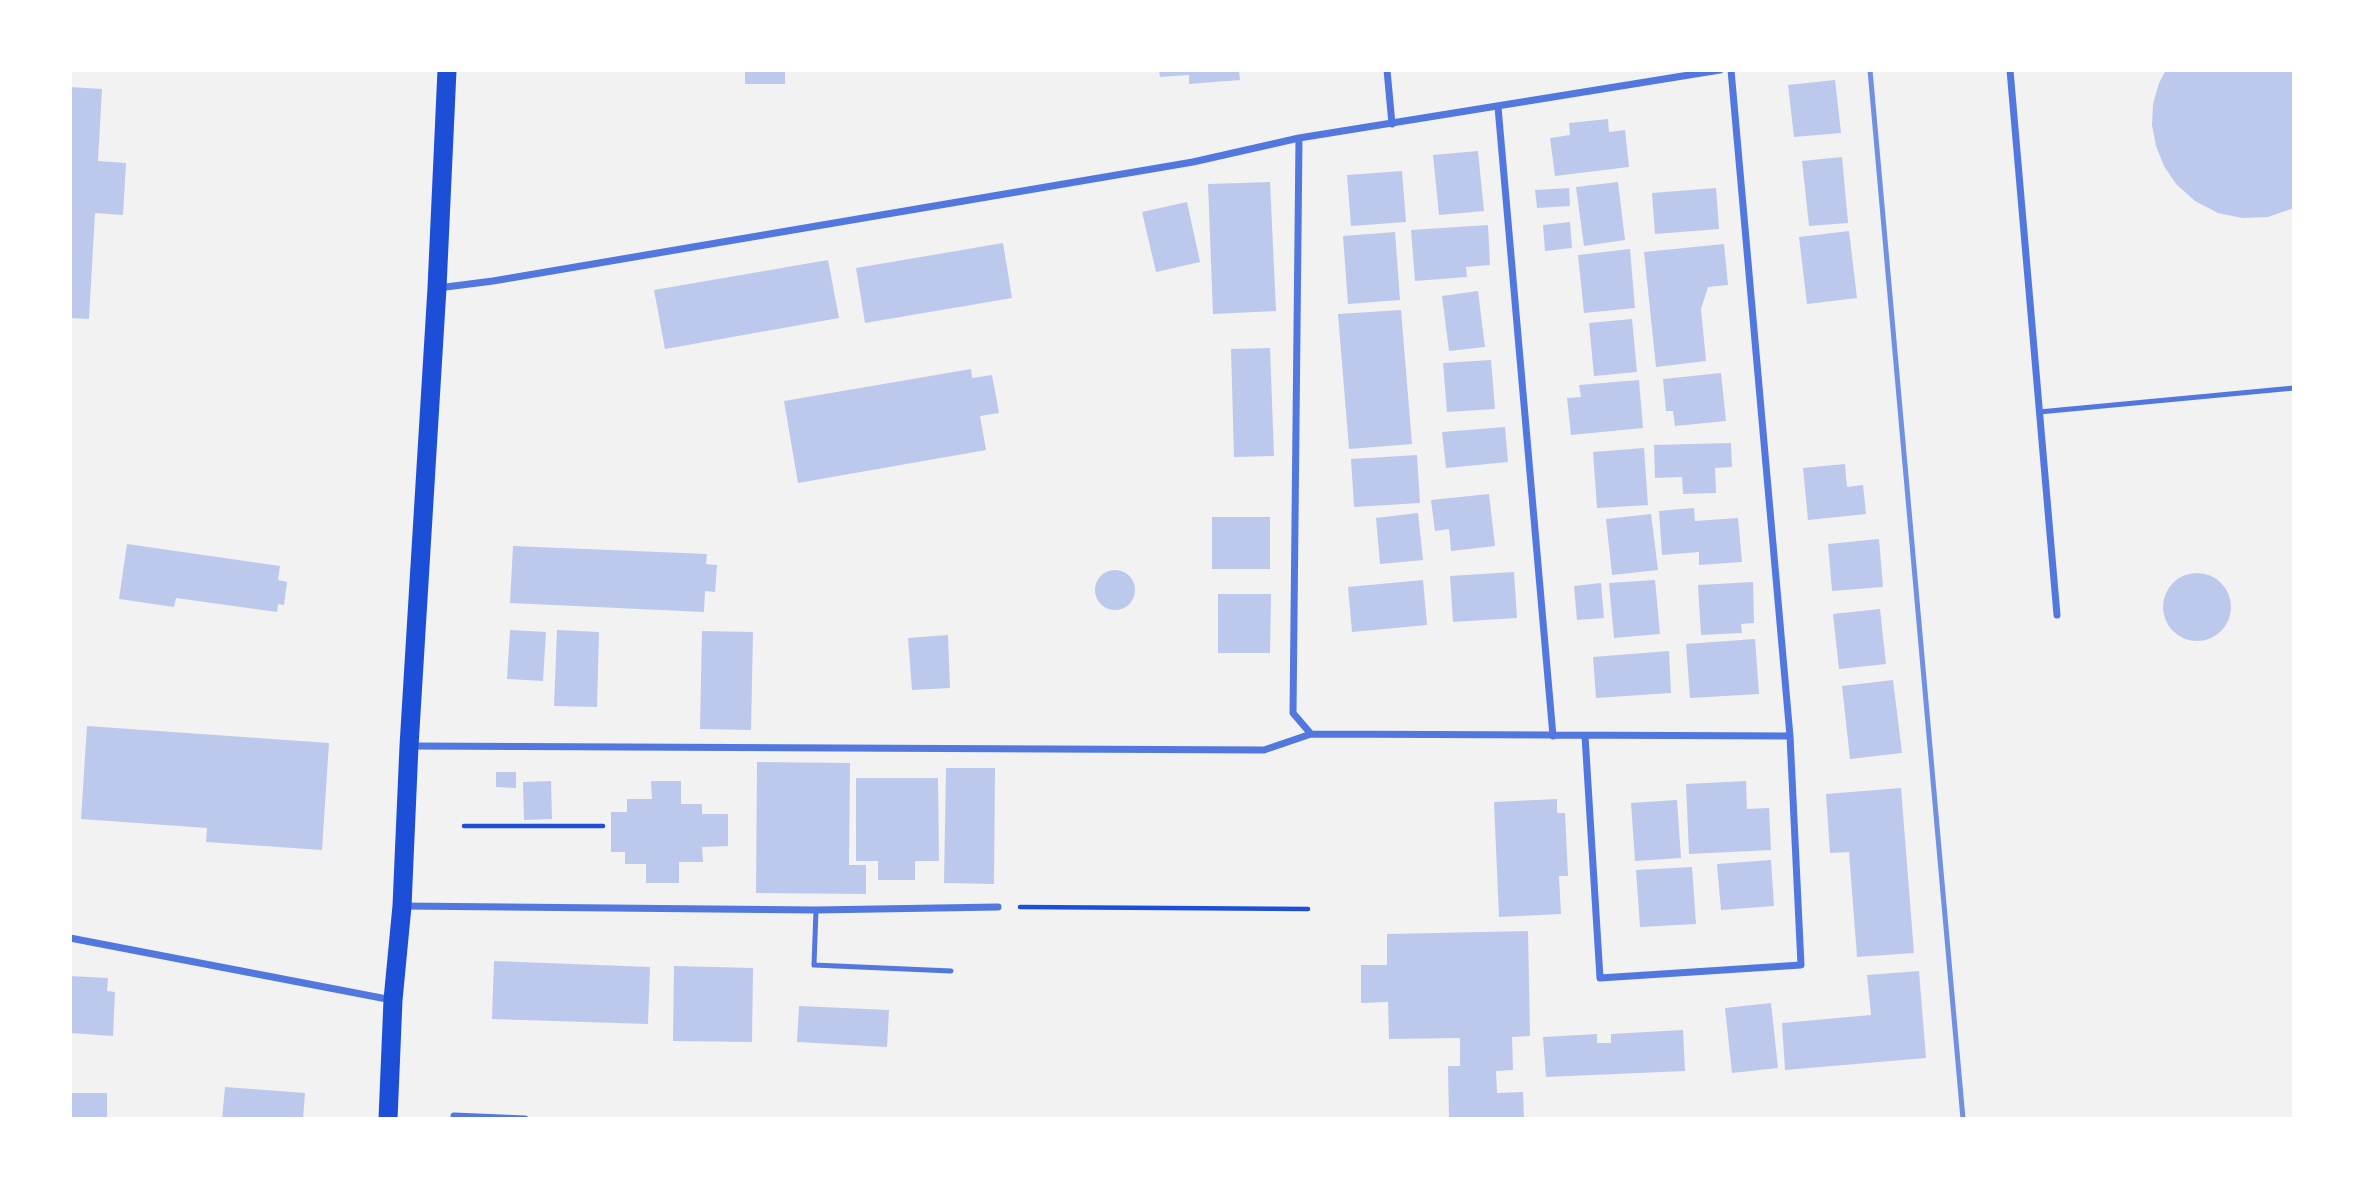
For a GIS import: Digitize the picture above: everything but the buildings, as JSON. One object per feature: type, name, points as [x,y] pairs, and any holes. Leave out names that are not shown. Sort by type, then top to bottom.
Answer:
[{"type":"highway","points":[[388,1119],[437,288],[447,70]]},
{"type":"street","points":[[1387,70],[1392,124]]},
{"type":"street","points":[[437,288],[506,279],[1193,162],[1299,138],[1498,107],[1692,72],[1720,70]]},
{"type":"street","points":[[1584,736],[1600,978],[1801,965],[1790,736],[1731,70]]},
{"type":"street","points":[[2010,70],[2057,615]]},
{"type":"street","points":[[1498,107],[1553,736]]},
{"type":"street","points":[[1299,138],[1293,713],[1311,734]]},
{"type":"street","points":[[409,746],[1264,750],[1311,734],[1790,736]]},
{"type":"street","points":[[402,906],[816,910],[998,907]]},
{"type":"street","points":[[70,938],[393,1000]]},
{"type":"street","points":[[454,1116],[525,1119]]},
{"type":"lane","points":[[2039,412],[2294,388]]},
{"type":"lane","points":[[816,910],[814,965],[951,971]]},
{"type":"path","points":[[464,826],[603,826]]},
{"type":"path","points":[[998,907],[1308,909]]},
{"type":"railway","points":[[1870,70],[1963,1119]]}]
